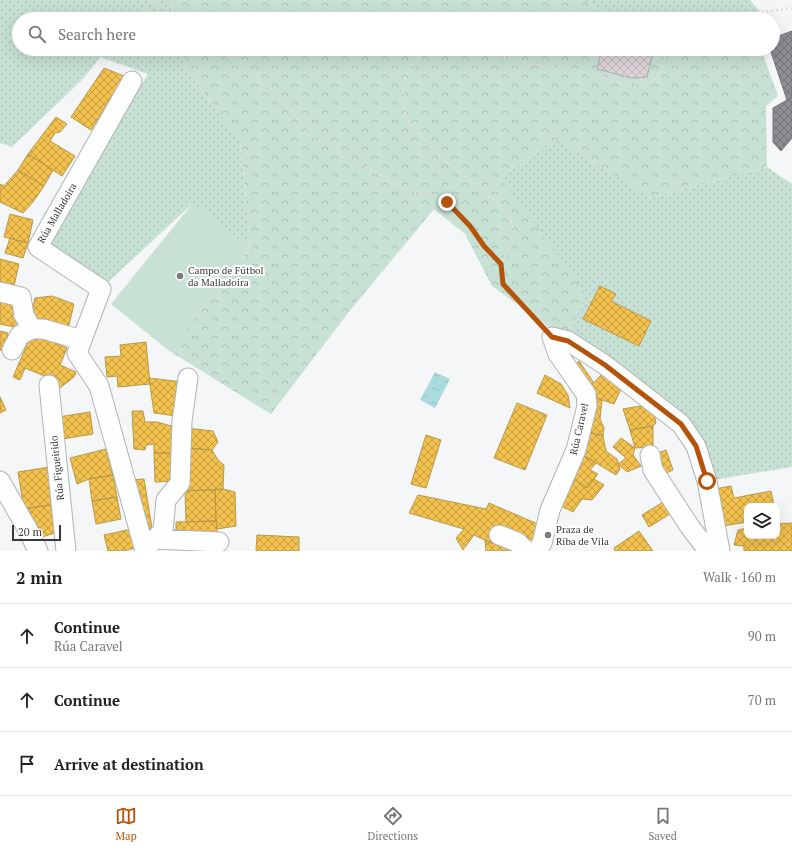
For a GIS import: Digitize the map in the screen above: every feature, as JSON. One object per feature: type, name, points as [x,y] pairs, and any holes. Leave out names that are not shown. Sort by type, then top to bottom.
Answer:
[{"type":"street","name":"Rúa Malladoira","points":[[132,81],[38,247],[101,289],[77,353],[99,386],[148,546]]},
{"type":"street","points":[[0,292],[21,296],[24,315],[32,329]]},
{"type":"street","points":[[12,350],[20,335],[32,329],[43,329],[82,340]]},
{"type":"street","points":[[552,337],[568,341],[605,365],[681,424],[696,446],[707,481],[720,551]]},
{"type":"street","name":"Rúa Caravel","points":[[538,551],[542,543],[550,510],[576,450],[587,406],[586,394],[558,354],[552,337]]},
{"type":"street","points":[[148,546],[163,531],[166,500],[180,483],[182,421],[188,378]]},
{"type":"street","name":"Rúa Figueirido","points":[[49,385],[66,551]]},
{"type":"street","points":[[650,455],[653,470],[690,527],[703,544],[713,551]]},
{"type":"street","points":[[0,481],[28,530],[38,551]]},
{"type":"street","points":[[499,535],[517,542],[526,551]]},
{"type":"street","points":[[148,546],[219,542]]},
{"type":"path","points":[[146,12],[143,0],[153,2],[176,12]]},
{"type":"path","points":[[750,12],[792,8]]},
{"type":"path","points":[[226,56],[240,62],[279,95],[297,118],[320,140],[407,191],[434,194],[447,202],[470,226],[484,246],[501,264]]},
{"type":"path","points":[[421,56],[406,75],[402,99],[407,120],[444,160],[508,213],[513,230],[511,244],[501,264],[503,284],[552,337]]},
{"type":"path","points":[[501,56],[530,64],[576,70],[632,86],[653,81],[661,72],[665,56]]},
{"type":"green space","points":[[0,0],[170,0],[173,12],[12,12],[12,56],[182,56],[185,68],[241,142],[250,248],[193,203],[101,289],[38,247],[148,74],[100,57],[84,78],[12,147],[0,143]]},
{"type":"green space","points":[[170,0],[580,0],[607,12],[173,12]]},
{"type":"green space","points":[[580,0],[750,0],[760,12],[607,12]]},
{"type":"green space","points":[[182,56],[764,56],[778,96],[766,106],[767,167],[651,198],[556,139],[500,177],[586,293],[568,341],[492,286],[465,234],[434,209],[348,313],[271,414],[168,350],[250,248],[241,142],[185,68]]},
{"type":"green space","points":[[556,139],[651,198],[767,167],[792,184],[792,467],[707,481],[681,424],[568,341],[500,177]]},
{"type":"green space","name":"Campo de Fútbol da Malladoira","points":[[193,203],[250,248],[168,350],[111,304]]},
{"type":"water","points":[[435,372],[450,379],[435,408],[420,400]]},
{"type":"building: Homes","points":[[104,68],[124,76],[91,130],[71,117]]},
{"type":"building: Homes","points":[[56,117],[67,124],[60,132],[55,133],[50,141],[75,156],[62,176],[28,154]]},
{"type":"building: Homes","points":[[28,154],[53,170],[44,186],[18,170]]},
{"type":"building: Homes","points":[[18,170],[44,186],[23,213],[0,202],[0,184],[4,186]]},
{"type":"building: Homes","points":[[10,214],[33,220],[28,243],[4,237]]},
{"type":"building: Homes","points":[[10,238],[28,243],[23,258],[5,253]]},
{"type":"building: Homes","points":[[0,259],[19,264],[13,290],[0,287]]},
{"type":"building: Homes","points":[[600,286],[616,294],[611,301],[651,321],[639,346],[583,319]]},
{"type":"building: Homes","points":[[52,296],[74,304],[68,329],[42,322],[31,317],[35,298]]},
{"type":"building: Homes","points":[[0,299],[16,303],[12,318],[21,320],[19,328],[0,324]]},
{"type":"building: Homes","points":[[0,331],[8,333],[4,351],[0,350]]},
{"type":"building: Homes","points":[[32,333],[67,348],[60,365],[76,372],[74,377],[56,391],[54,380],[25,368],[20,380],[13,377]]},
{"type":"building: Homes","points":[[146,342],[150,384],[118,387],[117,376],[107,377],[105,357],[121,356],[120,345]]},
{"type":"building: Homes","points":[[579,361],[594,383],[601,375],[622,387],[614,404],[591,396],[572,367]]},
{"type":"building: Homes","points":[[545,375],[561,384],[568,395],[570,408],[537,393]]},
{"type":"building: Homes","points":[[149,378],[182,382],[177,416],[154,413]]},
{"type":"building: Homes","points":[[591,396],[602,400],[600,419],[604,428],[603,436],[584,431]]},
{"type":"building: Homes","points":[[0,397],[6,410],[0,413]]},
{"type":"building: Homes","points":[[517,403],[547,415],[525,470],[494,458]]},
{"type":"building: Homes","points":[[652,404],[656,423],[653,426],[630,430],[623,409]]},
{"type":"building: Homes","points":[[132,411],[143,411],[145,422],[157,422],[175,427],[173,453],[154,453],[154,444],[146,445],[145,450],[134,449]]},
{"type":"building: Homes","points":[[90,412],[93,434],[62,439],[58,417]]},
{"type":"building: Homes","points":[[653,426],[653,447],[635,448],[630,430]]},
{"type":"building: Homes","points":[[186,428],[213,431],[218,442],[212,450],[186,448]]},
{"type":"building: Homes","points":[[584,431],[603,436],[606,451],[617,459],[620,469],[616,475],[583,455],[587,446],[582,444]]},
{"type":"building: Homes","points":[[426,435],[441,440],[426,488],[411,484]]},
{"type":"building: Homes","points":[[621,438],[635,448],[633,455],[641,466],[627,472],[618,464],[626,458],[613,447]]},
{"type":"building: Homes","points":[[186,448],[212,450],[218,460],[224,465],[223,489],[185,491]]},
{"type":"building: Homes","points":[[106,449],[113,475],[89,479],[77,484],[70,458]]},
{"type":"building: Homes","points":[[666,450],[673,470],[662,475],[655,454]]},
{"type":"building: Homes","points":[[154,453],[173,453],[174,481],[155,482]]},
{"type":"building: Homes","points":[[583,455],[596,463],[590,470],[598,474],[587,488],[568,475]]},
{"type":"building: Homes","points":[[50,467],[56,504],[24,509],[18,472]]},
{"type":"building: Homes","points":[[113,475],[117,497],[92,501],[89,479]]},
{"type":"building: Homes","points":[[568,475],[587,488],[594,479],[604,485],[592,500],[582,499],[573,512],[557,504]]},
{"type":"building: Homes","points":[[144,479],[152,528],[145,529],[131,480]]},
{"type":"building: Homes","points":[[731,486],[734,498],[771,491],[773,503],[744,503],[744,522],[723,526],[715,489]]},
{"type":"building: Homes","points":[[223,489],[235,492],[236,526],[217,529],[215,490]]},
{"type":"building: Homes","points":[[215,490],[216,521],[186,522],[185,491]]},
{"type":"building: Homes","points":[[418,495],[486,509],[489,503],[540,525],[534,540],[497,528],[493,544],[474,535],[463,550],[456,538],[464,529],[409,513]]},
{"type":"building: Homes","points":[[117,497],[121,519],[96,524],[92,501]]},
{"type":"building: Homes","points":[[663,502],[670,514],[649,527],[642,515]]},
{"type":"building: Homes","points":[[56,504],[58,532],[42,537],[24,509]]},
{"type":"building: Homes","points":[[216,521],[216,534],[176,532],[176,522]]},
{"type":"building: Homes","points":[[792,523],[792,551],[744,551],[744,546],[734,545],[738,530],[744,529],[744,539],[780,539],[780,524]]},
{"type":"building: Homes","points":[[132,529],[136,548],[123,551],[108,551],[104,535]]},
{"type":"building: Homes","points":[[639,531],[653,551],[615,551],[614,548]]},
{"type":"building: Homes","points":[[257,535],[299,537],[299,551],[256,551]]},
{"type":"building: Homes","points":[[485,540],[509,549],[510,551],[486,551]]},
{"type":"building: Industry","points":[[792,31],[792,138],[781,151],[773,142],[773,108],[787,100],[772,56],[780,56],[780,35]]},
{"type":"building: Other","points":[[600,56],[652,56],[647,77],[632,78],[597,69]]},
{"type":"place","name":"Campo de Fútbol da Malladoira","points":[[180,276]]},
{"type":"place","name":"Praza de Riba de Vila","points":[[548,535]]},
{"type":"route","points":[[447,202],[470,226],[484,246],[501,264],[503,284],[552,337],[568,341],[605,365],[681,424],[696,446],[707,481]]}]
